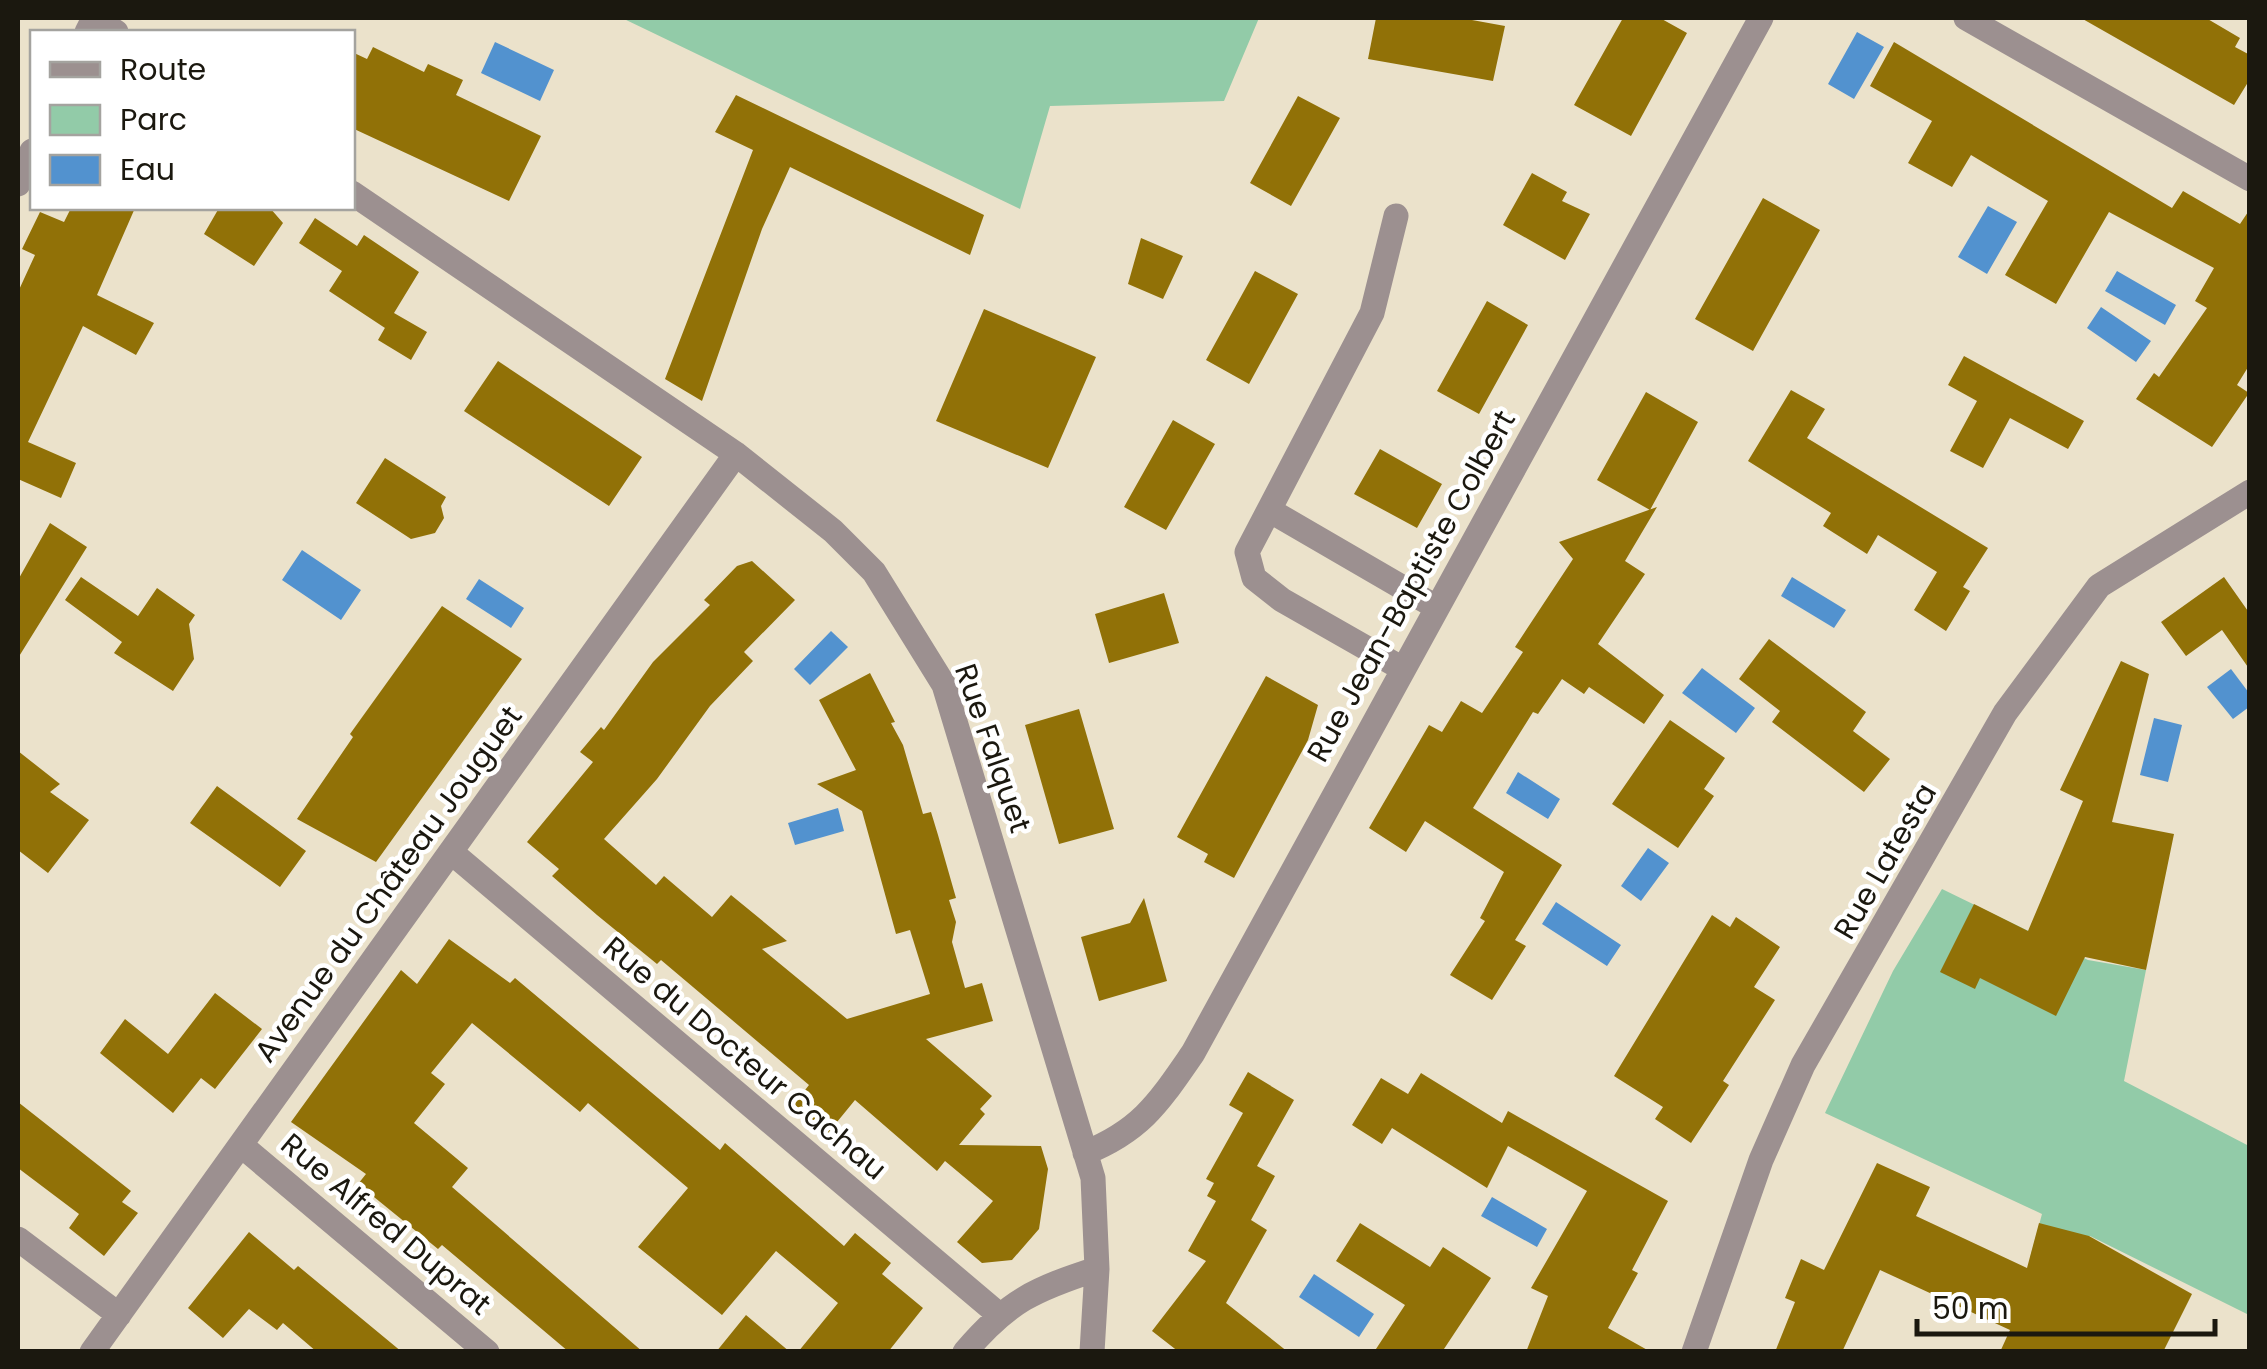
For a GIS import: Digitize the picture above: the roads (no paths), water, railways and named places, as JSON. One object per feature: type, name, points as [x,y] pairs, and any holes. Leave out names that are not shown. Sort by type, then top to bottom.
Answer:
[{"type":"street","name":"Rue Jean-Baptiste Colbert","points":[[1085,1153],[1119,1139],[1148,1117],[1193,1053],[1761,18]]},
{"type":"street","points":[[1966,18],[2250,179]]},
{"type":"street","points":[[18,184],[30,156]]},
{"type":"street","name":"Rue Falquet","points":[[355,196],[736,454],[833,531],[874,572],[944,685],[1092,1178],[1097,1270],[1092,1352]]},
{"type":"street","points":[[1396,216],[1372,313],[1247,552],[1254,578],[1282,600],[1403,669]]},
{"type":"street","name":"Avenue du Château Jouguet","points":[[92,1352],[736,454]]},
{"type":"street","name":"Rue Latesta","points":[[1694,1352],[1761,1160],[1803,1065],[2005,713],[2099,586],[2250,492]]},
{"type":"street","points":[[1269,510],[1436,607]]},
{"type":"street","name":"Rue du Docteur Cachau","points":[[450,852],[998,1312]]},
{"type":"street","name":"Rue Alfred Duprat","points":[[242,1146],[488,1352]]},
{"type":"street","points":[[18,1238],[119,1315]]},
{"type":"street","points":[[965,1352],[998,1312],[1050,1284],[1097,1270]]},
{"type":"water","points":[[1857,32],[1884,47],[1854,99],[1828,84]]},
{"type":"water","points":[[495,42],[554,70],[540,101],[481,73]]},
{"type":"water","points":[[1988,206],[2017,222],[1987,274],[1958,257]]},
{"type":"water","points":[[2117,271],[2176,305],[2165,325],[2105,291]]},
{"type":"water","points":[[2101,307],[2151,341],[2136,362],[2087,328]]},
{"type":"water","points":[[302,550],[361,590],[341,620],[282,580]]},
{"type":"water","points":[[1792,577],[1846,610],[1834,628],[1781,596]]},
{"type":"water","points":[[479,579],[524,608],[511,628],[466,599]]},
{"type":"water","points":[[831,631],[848,647],[810,685],[794,669]]},
{"type":"water","points":[[1702,668],[1755,708],[1736,733],[1682,693]]},
{"type":"water","points":[[2231,669],[2249,693],[2249,707],[2233,719],[2207,687]]},
{"type":"water","points":[[2154,718],[2182,725],[2168,782],[2140,775]]},
{"type":"water","points":[[1518,772],[1560,799],[1548,819],[1506,793]]},
{"type":"water","points":[[838,808],[844,831],[795,845],[788,823]]},
{"type":"water","points":[[1648,848],[1669,863],[1641,901],[1621,886]]},
{"type":"water","points":[[1556,902],[1621,945],[1607,966],[1542,924]]},
{"type":"water","points":[[1492,1197],[1547,1229],[1537,1247],[1481,1216]]},
{"type":"water","points":[[1314,1274],[1374,1314],[1359,1337],[1299,1297]]}]
